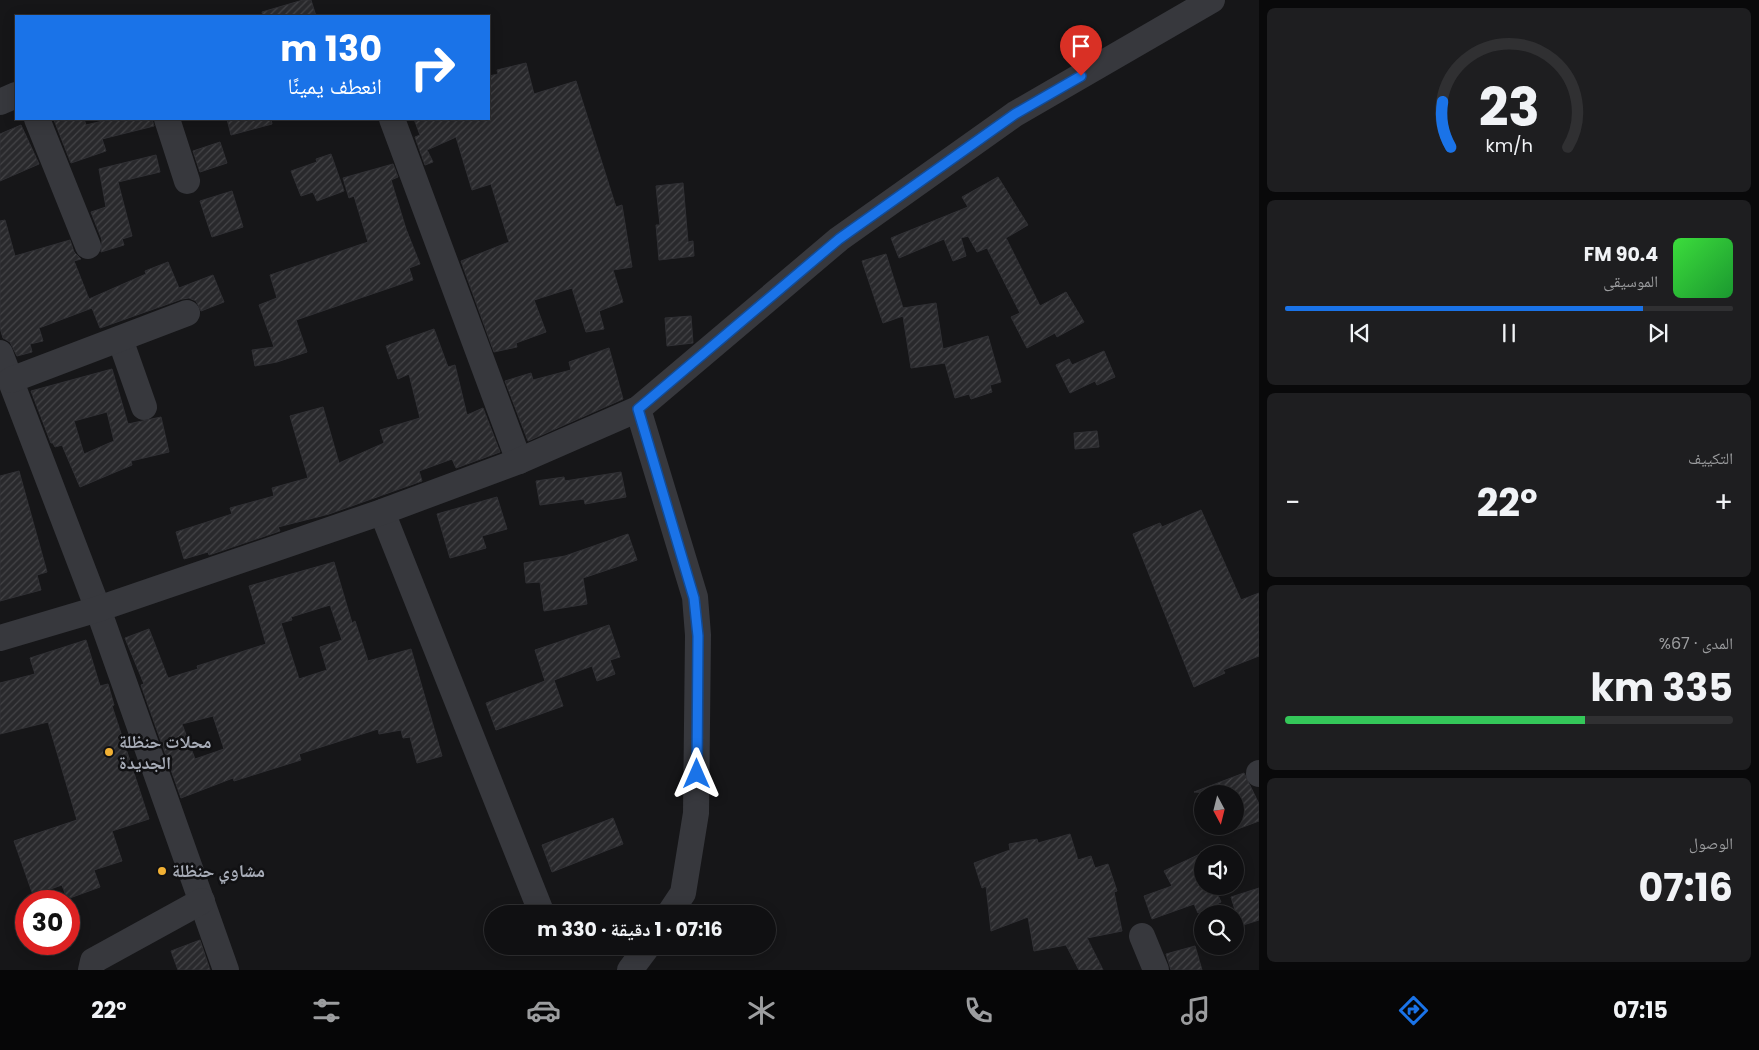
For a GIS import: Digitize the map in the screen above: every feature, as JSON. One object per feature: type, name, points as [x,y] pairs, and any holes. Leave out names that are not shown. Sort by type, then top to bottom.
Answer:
[{"type":"street","points":[[0,638],[98,609],[382,512],[519,461],[638,409],[839,239],[999,125],[1212,0]]},
{"type":"street","points":[[0,102],[15,95]]},
{"type":"street","points":[[37,120],[88,246]]},
{"type":"street","points":[[167,120],[187,181]]},
{"type":"street","points":[[392,120],[519,461]]},
{"type":"street","points":[[10,380],[187,313]]},
{"type":"street","points":[[120,339],[144,407]]},
{"type":"street","points":[[0,353],[98,609],[226,970]]},
{"type":"street","points":[[638,409],[694,598],[698,636],[696,813],[683,893],[675,905]]},
{"type":"street","points":[[382,512],[538,905]]},
{"type":"street","points":[[91,970],[93,961],[202,901]]},
{"type":"street","points":[[1142,936],[1156,970]]},
{"type":"street","points":[[630,970],[641,955]]},
{"type":"building","points":[[303,0],[311,0],[316,15],[263,15],[262,12]]},
{"type":"building","points":[[526,63],[534,94],[576,81],[616,207],[622,205],[632,267],[613,270],[623,302],[599,311],[604,329],[586,332],[572,288],[534,300],[546,332],[516,343],[517,347],[494,352],[461,261],[509,242],[491,184],[472,190],[456,137],[427,150],[433,162],[425,165],[415,137],[420,135],[414,120],[490,120],[490,76],[498,74],[497,70]]},
{"type":"building","points":[[54,120],[84,120],[86,125],[107,120],[152,120],[154,126],[102,139],[106,151],[71,163]]},
{"type":"building","points":[[227,120],[271,120],[272,124],[231,135]]},
{"type":"building","points":[[21,125],[39,164],[0,181],[0,134]]},
{"type":"building","points":[[220,142],[227,163],[200,172],[193,151]]},
{"type":"building","points":[[331,154],[344,191],[317,201],[313,192],[301,196],[291,171],[317,162],[316,159]]},
{"type":"building","points":[[156,155],[160,172],[118,182],[132,236],[122,239],[124,245],[101,252],[102,240],[91,212],[106,207],[99,169]]},
{"type":"building","points":[[393,164],[398,177],[391,180],[406,229],[420,264],[409,268],[413,280],[296,320],[307,352],[277,362],[255,366],[252,350],[274,347],[259,305],[277,298],[270,275],[368,242],[354,196],[349,198],[343,178]]},
{"type":"building","points":[[998,177],[1028,225],[1006,238],[1040,306],[1066,292],[1084,322],[1057,337],[1055,333],[1027,348],[1011,317],[1020,313],[987,248],[977,252],[968,236],[961,238],[966,256],[953,261],[944,239],[899,258],[891,238],[968,207],[962,197]]},
{"type":"building","points":[[683,183],[688,242],[693,241],[694,256],[659,260],[656,225],[660,225],[656,186]]},
{"type":"building","points":[[232,191],[243,227],[212,237],[200,201]]},
{"type":"building","points":[[5,220],[15,256],[70,240],[74,252],[81,259],[74,261],[89,299],[146,274],[145,271],[168,262],[179,288],[213,275],[224,302],[201,311],[196,301],[189,298],[182,299],[100,328],[92,308],[39,328],[43,341],[30,344],[32,352],[17,356],[10,342],[3,338],[0,328],[0,221]]},
{"type":"building","points":[[886,254],[903,308],[936,303],[943,349],[988,336],[1001,382],[990,385],[992,392],[971,399],[969,394],[955,398],[945,363],[911,368],[903,316],[883,323],[862,261]]},
{"type":"building","points":[[691,316],[693,343],[667,346],[665,318]]},
{"type":"building","points":[[434,329],[448,367],[455,365],[467,415],[483,408],[500,452],[456,468],[452,459],[419,471],[422,481],[329,514],[278,527],[280,531],[209,555],[208,552],[184,559],[176,532],[232,514],[230,508],[274,496],[272,488],[308,478],[290,416],[323,407],[339,463],[384,443],[380,430],[420,418],[409,374],[398,379],[386,346]]},
{"type":"building","points":[[609,348],[623,399],[528,441],[505,381],[531,373],[533,380],[571,370],[569,362]]},
{"type":"building","points":[[1104,351],[1115,377],[1097,385],[1095,381],[1070,393],[1056,365],[1069,359],[1072,365]]},
{"type":"building","points":[[112,369],[128,424],[161,417],[169,452],[131,461],[132,465],[80,487],[62,445],[55,447],[51,443],[31,391]],"holes":[[[107,412],[114,441],[84,454],[74,421]]]},
{"type":"building","points":[[1097,431],[1099,447],[1075,449],[1074,433]]},
{"type":"building","points":[[19,471],[47,572],[37,575],[41,590],[0,601],[0,476]]},
{"type":"building","points":[[621,472],[626,497],[585,504],[584,499],[540,505],[536,481],[564,477],[565,481]]},
{"type":"building","points":[[497,497],[507,529],[482,536],[486,548],[450,558],[437,514]]},
{"type":"building","points":[[1201,510],[1241,600],[1259,593],[1259,656],[1223,670],[1225,673],[1194,687],[1133,534],[1160,523],[1162,527]]},
{"type":"building","points":[[628,534],[637,560],[583,578],[587,604],[544,611],[540,582],[526,583],[524,563],[565,556]]},
{"type":"building","points":[[334,562],[352,623],[355,621],[368,661],[411,649],[442,756],[417,763],[410,737],[403,738],[401,730],[379,734],[378,729],[299,754],[301,760],[234,781],[233,778],[181,798],[141,685],[144,684],[125,638],[149,629],[168,678],[198,669],[197,666],[266,644],[249,586]],"holes":[[[330,605],[342,640],[320,647],[327,670],[299,679],[281,623],[292,620],[291,617]],[[213,716],[224,749],[195,759],[182,724]]]},
{"type":"building","points":[[609,625],[620,657],[610,660],[615,674],[597,681],[592,666],[554,680],[563,706],[496,730],[486,703],[545,681],[535,650]]},
{"type":"building","points":[[86,640],[100,686],[108,684],[114,705],[112,706],[149,819],[112,831],[122,861],[94,870],[100,887],[80,894],[80,890],[64,890],[62,885],[48,890],[31,890],[14,841],[77,820],[48,722],[0,734],[0,683],[35,674],[30,658]]},
{"type":"building","points":[[1244,773],[1259,804],[1259,821],[1244,827],[1244,785],[1212,785]]},
{"type":"building","points":[[613,818],[623,844],[552,872],[542,845]]},
{"type":"building","points":[[1070,834],[1078,860],[1091,856],[1095,868],[1108,864],[1117,891],[1114,892],[1122,931],[1087,938],[1103,970],[1079,970],[1066,945],[1034,951],[1028,917],[991,931],[986,886],[982,888],[974,863],[1010,850],[1009,844],[1037,839],[1038,843]]},
{"type":"building","points":[[1194,857],[1194,895],[1218,895],[1221,902],[1215,905],[1194,904],[1152,919],[1144,896],[1172,886],[1164,871]]},
{"type":"building","points":[[1259,888],[1259,920],[1244,925],[1244,905],[1233,905],[1231,897],[1244,895],[1244,893]]},
{"type":"building","points":[[200,940],[210,970],[178,970],[171,951]]},
{"type":"building","points":[[1194,946],[1194,955],[1198,955],[1202,970],[1171,970],[1166,954]]},
{"type":"place","name":"محلات حنظلة الجديدة","points":[[109,752]]},
{"type":"place","name":"مشاوي حنظلة","points":[[162,871]]},
{"type":"route","points":[[697,774],[698,636],[694,598],[638,409],[839,239],[1015,114],[1081,76]]}]
